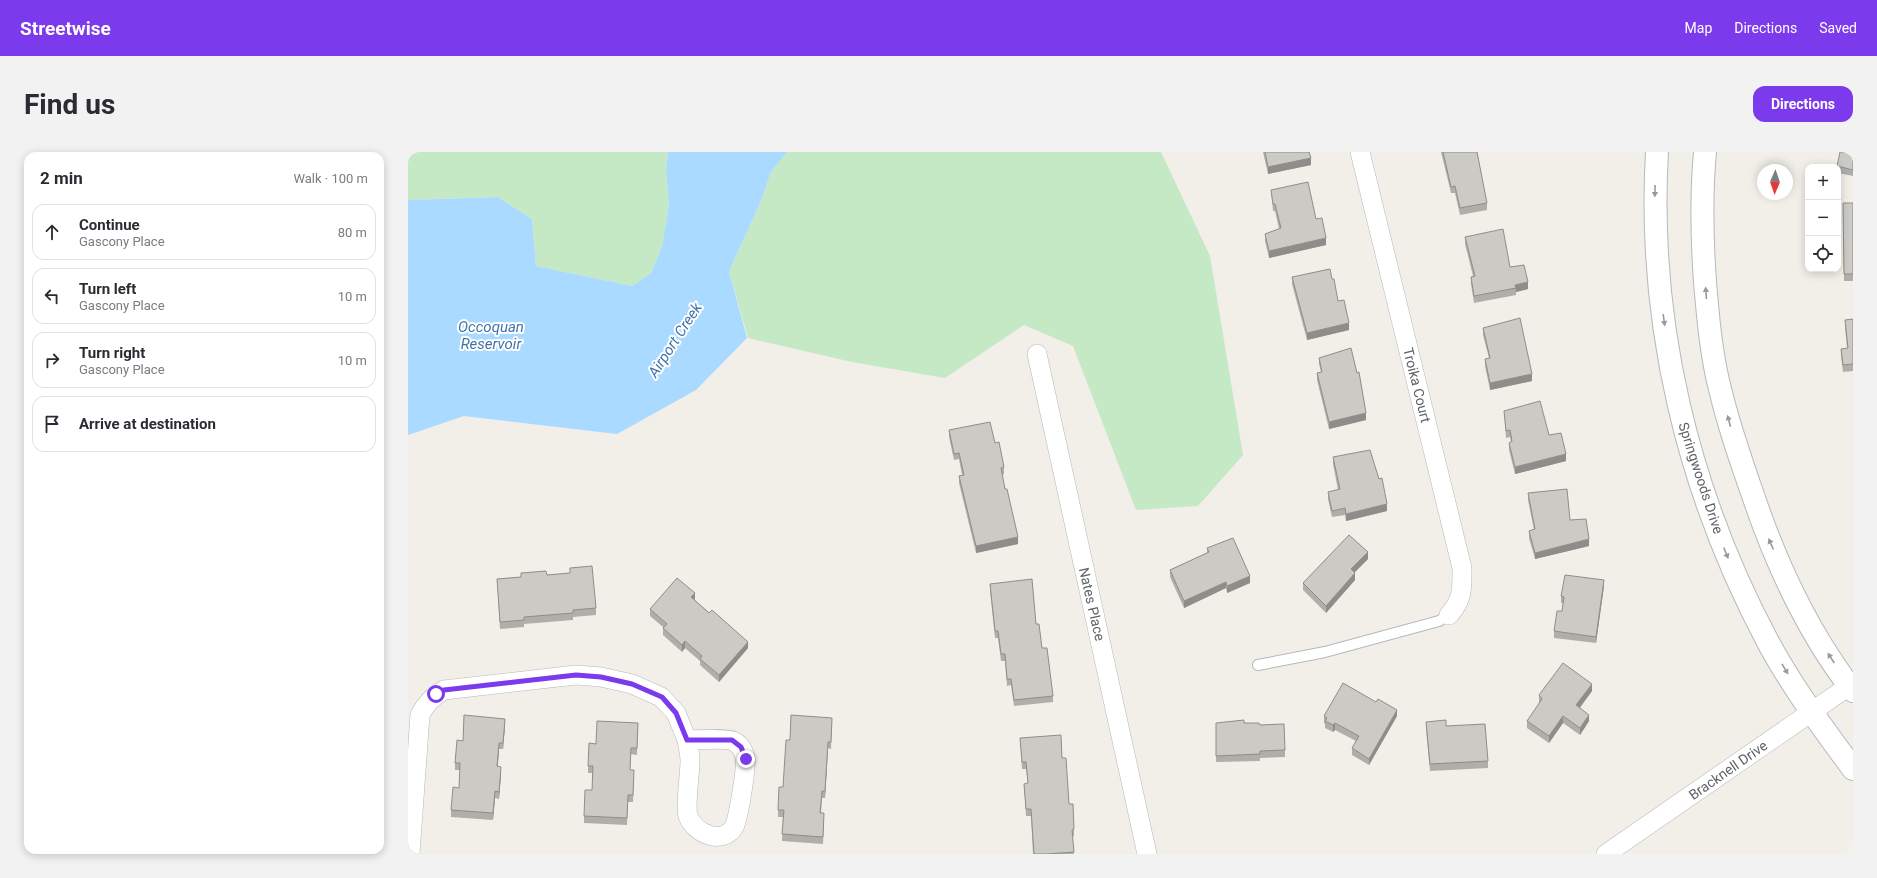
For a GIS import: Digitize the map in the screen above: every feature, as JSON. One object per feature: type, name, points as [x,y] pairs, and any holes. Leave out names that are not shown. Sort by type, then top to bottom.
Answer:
[{"type":"street","name":"Troika Court","points":[[1360,152],[1462,568],[1462,591],[1458,604],[1449,615]]},
{"type":"street","name":"Springwoods Drive","points":[[1657,152],[1655,190],[1658,268],[1664,318],[1677,398],[1690,451],[1706,503],[1732,567],[1768,642],[1811,712],[1853,769]]},
{"type":"street","points":[[1704,152],[1702,241],[1708,323],[1720,388],[1735,443],[1767,535],[1787,582],[1811,627],[1851,688]]},
{"type":"street","name":"Nates Place","points":[[1037,354],[1147,854]]},
{"type":"street","points":[[410,854],[420,715],[426,704],[436,694],[444,690],[576,675],[601,677],[632,684],[662,697],[676,713],[687,740],[690,759],[688,814],[692,825],[700,832],[711,836],[726,834],[734,828],[738,817],[746,759],[741,747],[732,740],[687,740]]},
{"type":"street","name":"Bracknell Drive","points":[[1606,854],[1811,712],[1851,688]]},
{"type":"lane","points":[[1258,665],[1325,652],[1439,621],[1449,615]]},
{"type":"green space","points":[[408,152],[668,152],[666,170],[669,204],[662,247],[651,273],[632,286],[536,266],[532,219],[498,197],[408,200]]},
{"type":"green space","points":[[787,152],[1161,152],[1210,256],[1243,455],[1198,506],[1136,510],[1073,346],[1024,325],[945,378],[852,362],[748,338],[729,271],[761,201],[771,172]]},
{"type":"water","name":"Occoquan Reservoir","points":[[668,152],[787,152],[771,172],[761,201],[729,271],[747,338],[696,390],[617,434],[464,416],[408,435],[408,200],[498,197],[532,219],[536,266],[632,286],[651,273],[662,247],[669,204],[666,170]]},
{"type":"building","points":[[1265,152],[1309,152],[1311,158],[1268,167]]},
{"type":"building","points":[[1443,152],[1477,152],[1487,203],[1460,208],[1455,186],[1451,187]]},
{"type":"building","points":[[1840,152],[1853,152],[1853,170],[1841,167],[1841,164],[1837,164]]},
{"type":"building","points":[[1308,182],[1316,219],[1322,218],[1326,238],[1269,251],[1265,234],[1281,228],[1275,204],[1273,204],[1271,190]]},
{"type":"building","points":[[1843,203],[1853,203],[1853,274],[1844,274]]},
{"type":"building","points":[[1503,229],[1510,267],[1524,265],[1528,282],[1515,285],[1516,288],[1474,296],[1471,277],[1475,276],[1465,237]]},
{"type":"building","points":[[1330,269],[1332,279],[1334,279],[1338,301],[1344,300],[1349,323],[1307,333],[1292,277]]},
{"type":"building","points":[[1520,318],[1532,374],[1490,383],[1485,359],[1490,358],[1483,328]]},
{"type":"building","points":[[1853,319],[1853,364],[1843,365],[1841,349],[1848,348],[1845,320]]},
{"type":"building","points":[[1351,348],[1357,373],[1359,372],[1366,413],[1329,422],[1317,373],[1322,372],[1319,358]]},
{"type":"building","points":[[1540,401],[1549,435],[1561,433],[1566,454],[1515,467],[1509,443],[1512,441],[1510,430],[1506,431],[1504,411]]},
{"type":"building","points":[[990,422],[995,443],[999,442],[1004,467],[1001,468],[1005,489],[1007,489],[1018,537],[976,546],[959,476],[964,475],[959,453],[954,454],[949,430]]},
{"type":"building","points":[[1370,450],[1379,479],[1382,478],[1387,504],[1346,514],[1345,508],[1332,511],[1328,492],[1340,489],[1333,457]]},
{"type":"building","points":[[1567,489],[1570,520],[1586,519],[1589,539],[1535,553],[1529,531],[1535,529],[1528,493]]},
{"type":"building","points":[[1349,535],[1368,552],[1351,569],[1355,573],[1326,606],[1303,583]]},
{"type":"building","points":[[1233,538],[1250,576],[1227,586],[1226,582],[1184,601],[1170,570],[1209,552],[1207,548]]},
{"type":"building","points":[[592,566],[596,608],[573,610],[573,613],[524,617],[524,620],[500,622],[497,579],[521,577],[521,573],[546,571],[547,575],[570,573],[570,568]]},
{"type":"building","points":[[1565,575],[1604,580],[1596,637],[1554,631],[1557,611],[1562,611],[1564,597],[1561,596]]},
{"type":"building","points":[[677,578],[695,593],[691,597],[709,613],[712,610],[748,642],[719,675],[700,659],[702,656],[685,641],[682,645],[663,628],[667,624],[650,609]]},
{"type":"building","points":[[1032,579],[1036,624],[1039,624],[1042,648],[1047,648],[1053,696],[1014,700],[1011,679],[1007,679],[1005,654],[1001,654],[998,631],[995,631],[990,584]]},
{"type":"building","points":[[1563,663],[1592,684],[1576,705],[1589,715],[1580,728],[1563,716],[1549,736],[1527,721],[1542,699],[1539,695]]},
{"type":"building","points":[[1343,683],[1376,702],[1378,699],[1397,710],[1369,759],[1352,748],[1359,736],[1335,723],[1333,725],[1325,721],[1327,718],[1324,716]]},
{"type":"building","points":[[464,715],[505,719],[503,743],[499,743],[497,766],[501,767],[499,792],[495,791],[493,813],[451,810],[453,787],[459,788],[460,763],[455,763],[457,740],[463,741]]},
{"type":"building","points":[[791,715],[832,718],[831,742],[828,742],[825,791],[822,791],[820,813],[824,813],[823,837],[782,834],[784,810],[778,810],[779,787],[783,787],[786,740],[790,740]]},
{"type":"building","points":[[1244,720],[1244,723],[1259,723],[1260,725],[1284,724],[1285,750],[1260,751],[1260,754],[1216,756],[1216,723]]},
{"type":"building","points":[[1446,720],[1446,726],[1485,724],[1488,761],[1430,764],[1426,722]]},
{"type":"building","points":[[597,721],[638,723],[637,748],[631,748],[630,770],[634,770],[633,795],[628,795],[627,818],[584,816],[585,790],[592,790],[593,766],[588,766],[589,743],[596,744]]},
{"type":"building","points":[[1061,735],[1062,758],[1066,758],[1069,804],[1073,804],[1074,829],[1072,830],[1074,852],[1034,854],[1031,809],[1026,809],[1024,784],[1028,783],[1026,762],[1022,762],[1020,738]]},
{"type":"route","points":[[436,694],[444,690],[576,675],[601,677],[632,684],[662,697],[676,713],[687,740],[732,740],[741,747],[746,759]]},
{"type":"water label","name":"Airport Creek","points":[[675,340]]}]
